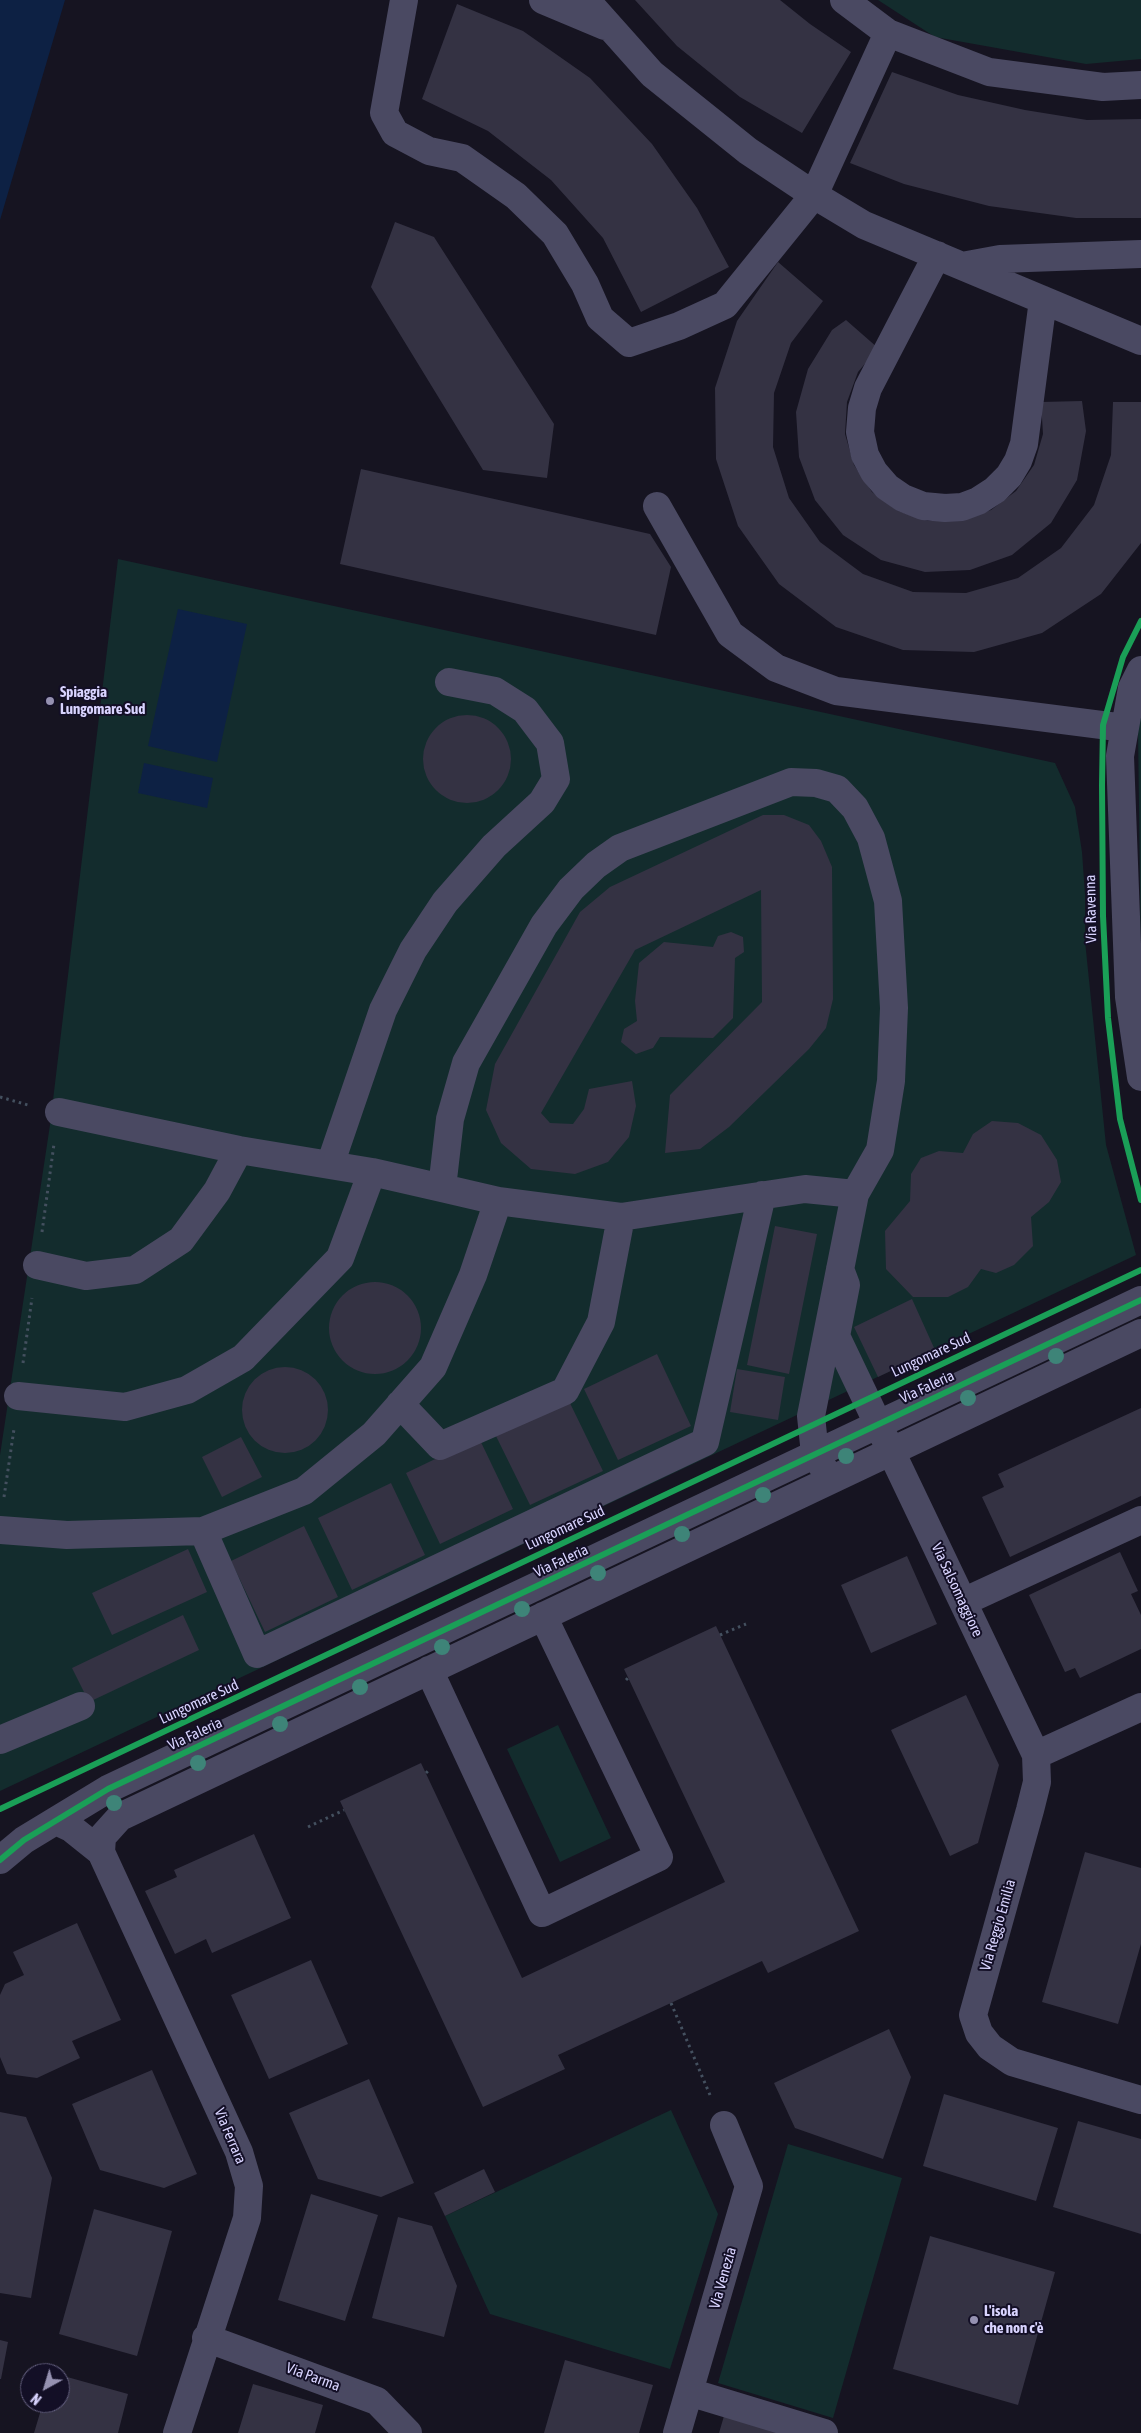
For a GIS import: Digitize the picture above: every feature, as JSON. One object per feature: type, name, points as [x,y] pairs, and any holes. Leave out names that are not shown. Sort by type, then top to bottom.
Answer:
[{"type":"street","points":[[404,0],[384,113],[395,132],[429,152],[462,158],[516,196],[555,234],[585,284],[600,318],[629,343],[679,326],[725,305],[814,195],[888,33]]},
{"type":"street","points":[[543,0],[612,28]]},
{"type":"street","points":[[586,0],[652,74],[748,151],[814,195],[864,225],[1141,341]]},
{"type":"street","points":[[844,0],[888,33],[988,72],[1103,87],[1141,85]]},
{"type":"street","points":[[962,266],[1000,259],[1141,254]]},
{"type":"street","points":[[937,255],[868,388],[862,408],[860,432],[865,455],[874,472],[887,487],[903,498],[923,506],[962,507],[978,501],[995,490],[1009,476],[1018,461],[1024,444],[1043,300]]},
{"type":"street","points":[[657,506],[730,634],[776,668],[836,691],[1125,728]]},
{"type":"street","points":[[1141,670],[1132,688],[1120,756],[1129,997],[1141,1077]]},
{"type":"street","points":[[330,1165],[383,1010],[413,950],[445,902],[494,846],[542,802],[556,779],[550,743],[525,710],[495,691],[449,682]]},
{"type":"street","points":[[442,1188],[450,1119],[466,1063],[544,925],[571,889],[596,865],[620,848],[791,782],[816,783],[837,789],[855,808],[871,838],[888,901],[894,1008],[891,1081],[880,1150],[855,1194],[811,1416],[815,1454],[823,1468],[834,1478]]},
{"type":"street","points":[[59,1112],[239,1150],[372,1172],[498,1201],[620,1217],[805,1189],[855,1194]]},
{"type":"street","points":[[37,1265],[86,1276],[135,1270],[181,1240],[217,1191],[239,1150]]},
{"type":"street","points":[[18,1396],[125,1407],[187,1390],[243,1358],[340,1258],[372,1172]]},
{"type":"street","points":[[204,1531],[257,1654],[705,1442],[762,1195]]},
{"type":"street","points":[[0,1530],[66,1535],[204,1531],[304,1490],[374,1434],[433,1367],[473,1275],[498,1201]]},
{"type":"street","points":[[400,1404],[440,1446],[565,1391],[601,1322],[620,1217]]},
{"type":"street","name":"Via Salsomaggiore","points":[[840,1269],[846,1285],[836,1336],[1036,1755]]},
{"type":"street","name":"Via Faleria","points":[[0,1860],[24,1840],[108,1790],[1141,1300]]},
{"type":"street","points":[[101,1852],[102,1837],[120,1817],[1141,1333]]},
{"type":"street","points":[[963,1602],[1141,1520]]},
{"type":"street","points":[[473,1616],[486,1643]]},
{"type":"street","points":[[429,1670],[542,1913],[659,1857],[543,1616]]},
{"type":"street","points":[[0,1740],[81,1706]]},
{"type":"street","points":[[1036,1755],[1141,1707]]},
{"type":"street","name":"Via Reggio Emilia","points":[[1036,1755],[1037,1782],[973,2015],[979,2032],[990,2047],[1012,2062],[1141,2100]]},
{"type":"street","points":[[56,1821],[71,1828],[101,1852]]},
{"type":"street","name":"Via Ferrara","points":[[101,1852],[239,2152],[249,2186],[247,2218],[206,2338],[177,2433]]},
{"type":"street","name":"Via Venezia","points":[[677,2433],[749,2186],[724,2125]]},
{"type":"street","name":"Via Parma","points":[[206,2338],[377,2401],[408,2433]]},
{"type":"street","points":[[690,2392],[824,2433]]},
{"type":"path","points":[[4,1498],[59,1112]]},
{"type":"path","points":[[720,1636],[746,1624]]},
{"type":"path","points":[[308,1827],[344,1810]]},
{"type":"path","points":[[671,2003],[724,2125]]},
{"type":"green space","points":[[878,0],[1141,0],[1141,59],[1086,64],[935,37]]},
{"type":"green space","points":[[118,559],[1055,763],[1075,807],[1082,852],[1085,895],[1085,941],[1106,1145],[1136,1255],[0,1791],[0,1455],[50,1125]]},
{"type":"green space","points":[[1141,697],[1141,965],[1138,726]]},
{"type":"green space","points":[[558,1725],[611,1838],[560,1862],[507,1749]]},
{"type":"green space","points":[[671,2110],[718,2214],[670,2369],[490,2314],[445,2216]]},
{"type":"green space","points":[[788,2144],[902,2178],[833,2418],[718,2383]]},
{"type":"water","points":[[0,0],[65,0],[0,220]]},
{"type":"water","points":[[178,609],[247,624],[217,762],[148,746]]},
{"type":"water","points":[[144,763],[213,778],[207,808],[138,793]]},
{"type":"building","points":[[635,0],[780,0],[810,24],[851,52],[802,133],[740,97],[677,46]]},
{"type":"building","points":[[457,4],[523,31],[590,78],[652,144],[697,208],[729,267],[641,312],[603,238],[551,180],[488,131],[422,99]]},
{"type":"building","points":[[892,72],[958,95],[1025,110],[1087,120],[1141,119],[1141,218],[1076,218],[989,206],[904,184],[850,163]]},
{"type":"building","points":[[395,222],[434,237],[554,424],[547,478],[483,470],[371,287]]},
{"type":"building","points":[[778,262],[823,301],[791,343],[774,393],[773,447],[789,498],[820,542],[863,574],[913,592],[966,593],[1018,578],[1061,548],[1094,505],[1111,455],[1113,402],[1141,402],[1141,543],[1101,594],[1042,633],[974,652],[903,650],[836,627],[779,584],[738,526],[716,459],[715,388],[737,321]]},
{"type":"building","points":[[846,320],[878,348],[858,372],[847,402],[845,434],[854,465],[872,492],[898,511],[928,521],[960,521],[991,510],[1016,491],[1034,465],[1043,434],[1041,402],[1082,401],[1086,431],[1077,480],[1051,523],[1012,555],[970,570],[925,572],[881,560],[843,535],[815,500],[799,457],[796,412],[808,369],[832,330]]},
{"type":"building","points":[[361,469],[650,534],[671,567],[656,635],[340,564]]},
{"type":"building","points":[[467,715],[484,718],[492,722],[504,734],[508,742],[511,759],[508,776],[504,784],[492,796],[484,800],[467,803],[450,800],[442,796],[430,784],[426,776],[423,759],[426,742],[430,734],[442,722],[450,718]]},
{"type":"building","points":[[763,815],[784,815],[809,825],[821,841],[832,867],[833,999],[826,1028],[809,1049],[729,1127],[700,1149],[665,1153],[670,1095],[762,1002],[761,890],[635,950],[541,1113],[550,1123],[573,1124],[584,1109],[589,1089],[632,1081],[636,1106],[629,1137],[608,1162],[575,1174],[531,1169],[501,1143],[486,1110],[495,1064],[580,912],[610,887]]},
{"type":"building","points":[[731,932],[743,937],[744,952],[735,958],[733,1018],[713,1038],[660,1037],[653,1048],[636,1054],[621,1042],[624,1029],[637,1021],[635,1001],[639,963],[664,942],[713,947],[718,936]]},
{"type":"building","points":[[992,1121],[1018,1123],[1041,1135],[1057,1160],[1061,1182],[1049,1202],[1031,1217],[1033,1246],[1014,1265],[996,1273],[981,1269],[968,1287],[948,1297],[913,1297],[886,1269],[885,1231],[910,1201],[911,1174],[921,1158],[939,1151],[963,1153],[973,1134]]},
{"type":"building","points":[[775,1226],[817,1234],[789,1374],[747,1365]]},
{"type":"building","points":[[375,1282],[393,1285],[408,1295],[418,1310],[421,1328],[418,1346],[408,1361],[393,1371],[375,1374],[357,1371],[342,1361],[332,1346],[329,1328],[332,1310],[342,1295],[357,1285]]},
{"type":"building","points":[[912,1299],[935,1350],[878,1377],[854,1327]]},
{"type":"building","points":[[657,1354],[691,1426],[618,1460],[584,1389]]},
{"type":"building","points":[[285,1367],[302,1370],[316,1379],[325,1393],[328,1410],[325,1427],[316,1441],[302,1450],[285,1453],[268,1450],[254,1441],[245,1427],[242,1410],[245,1393],[254,1379],[268,1370]]},
{"type":"building","points":[[737,1369],[785,1377],[778,1420],[730,1412]]},
{"type":"building","points":[[568,1399],[603,1471],[530,1505],[495,1434]]},
{"type":"building","points":[[1141,1408],[1141,1496],[1010,1557],[982,1497],[1004,1487],[998,1474]]},
{"type":"building","points":[[241,1437],[262,1477],[222,1497],[202,1457]]},
{"type":"building","points":[[479,1438],[513,1509],[440,1544],[406,1473]]},
{"type":"building","points":[[391,1483],[425,1555],[352,1590],[318,1518]]},
{"type":"building","points":[[304,1526],[338,1597],[265,1632],[231,1561]]},
{"type":"building","points":[[188,1549],[207,1592],[112,1635],[92,1593]]},
{"type":"building","points":[[1120,1552],[1138,1591],[1131,1594],[1141,1615],[1141,1649],[1080,1678],[1075,1668],[1065,1672],[1029,1595]]},
{"type":"building","points":[[907,1556],[937,1624],[871,1653],[841,1585]]},
{"type":"building","points":[[183,1615],[199,1650],[89,1702],[72,1668]]},
{"type":"building","points":[[716,1626],[859,1931],[768,1973],[762,1961],[558,2055],[565,2069],[483,2107],[340,1801],[421,1763],[522,1978],[725,1882],[624,1669]]},
{"type":"building","points":[[966,1695],[999,1765],[978,1843],[950,1856],[891,1730]]},
{"type":"building","points":[[254,1834],[291,1918],[212,1953],[206,1939],[175,1954],[145,1891],[177,1877],[174,1870]]},
{"type":"building","points":[[1085,1852],[1141,1868],[1141,1944],[1118,2024],[1042,2002]]},
{"type":"building","points":[[77,1923],[121,2020],[72,2041],[80,2058],[37,2078],[7,2074],[0,2057],[0,1995],[5,1984],[24,1975],[13,1952]]},
{"type":"building","points":[[311,1960],[348,2044],[269,2079],[231,1995]]},
{"type":"building","points":[[889,2029],[911,2077],[883,2159],[795,2128],[774,2083]]},
{"type":"building","points":[[152,2070],[197,2174],[164,2188],[100,2170],[72,2104]]},
{"type":"building","points":[[369,2079],[414,2183],[381,2197],[318,2179],[289,2113]]},
{"type":"building","points":[[944,2094],[1058,2128],[1036,2201],[923,2166]]},
{"type":"building","points":[[0,2112],[26,2117],[52,2178],[31,2298],[0,2293]]},
{"type":"building","points":[[1078,2121],[1141,2139],[1141,2234],[1053,2207]]},
{"type":"building","points":[[484,2169],[495,2192],[445,2216],[434,2193]]},
{"type":"building","points":[[311,2194],[378,2215],[345,2321],[278,2300]]},
{"type":"building","points":[[94,2209],[172,2231],[137,2356],[59,2334]]},
{"type":"building","points":[[398,2217],[432,2226],[457,2286],[444,2337],[372,2318]]},
{"type":"building","name":"L'isola che non c'è","points":[[930,2236],[1055,2272],[1018,2405],[893,2369]]},
{"type":"building","points":[[0,2340],[8,2342],[1,2379],[0,2379]]},
{"type":"building","points":[[565,2360],[653,2385],[639,2433],[544,2433]]},
{"type":"building","points":[[70,2378],[128,2394],[118,2433],[34,2433],[40,2413],[70,2413]]},
{"type":"building","points":[[253,2384],[323,2405],[315,2433],[238,2433]]},
{"type":"building","points":[[724,2416],[779,2433],[719,2433]]},
{"type":"cycle path","name":"Via Ravenna","points":[[1141,621],[1123,657],[1103,725],[1102,785],[1103,916],[1108,1018],[1120,1119],[1141,1200]]},
{"type":"cycle path","name":"Lungomare Sud","points":[[0,1809],[1141,1270]]},
{"type":"cycle path","points":[[0,1860],[24,1840],[108,1789],[1141,1300]]},
{"type":"place","name":"Spiaggia Lungomare Sud","points":[[50,701]]},
{"type":"place","name":"L'isola che non c'è","points":[[974,2320]]}]
